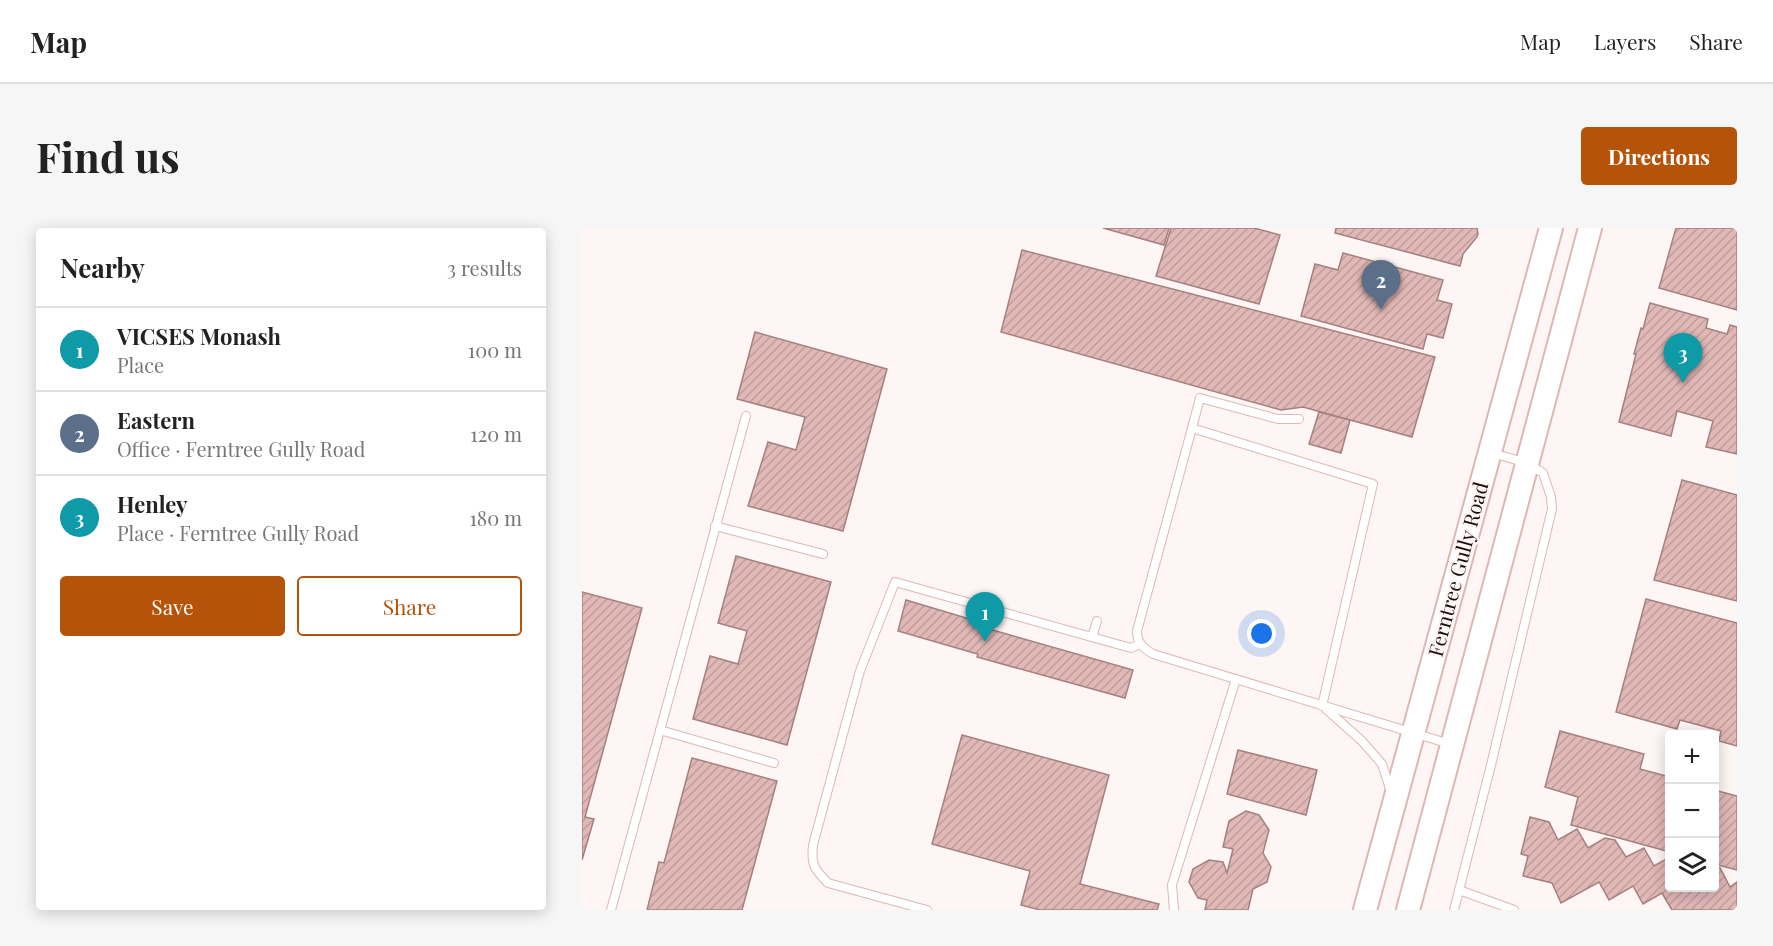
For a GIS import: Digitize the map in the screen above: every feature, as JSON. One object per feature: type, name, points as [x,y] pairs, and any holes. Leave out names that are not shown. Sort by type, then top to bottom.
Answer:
[{"type":"main road","name":"Ferntree Gully Road","points":[[1365,910],[1551,228]]},
{"type":"main road","name":"Ferntree Gully Road","points":[[1408,910],[1590,228]]},
{"type":"lane","points":[[1299,418],[1278,419],[1200,398],[1137,638],[1140,644],[1153,654],[1412,734],[1452,744]]},
{"type":"lane","points":[[611,910],[746,416]]},
{"type":"lane","points":[[1192,428],[1373,484],[1322,706]]},
{"type":"lane","points":[[1454,910],[1552,509],[1543,473],[1527,463],[1489,453]]},
{"type":"lane","points":[[715,526],[823,554]]},
{"type":"lane","points":[[927,910],[828,883],[817,873],[811,861],[813,845],[860,671],[895,582],[1131,648],[1140,644]]},
{"type":"lane","points":[[1092,637],[1097,621]]},
{"type":"lane","points":[[1174,910],[1172,885],[1236,680]]},
{"type":"lane","points":[[1322,706],[1362,741],[1382,764],[1390,788],[1393,807]]},
{"type":"lane","points":[[660,730],[774,763]]},
{"type":"lane","points":[[1459,890],[1514,910]]},
{"type":"building","points":[[1103,228],[1169,228],[1164,245]]},
{"type":"building","points":[[1171,228],[1254,228],[1280,235],[1259,304],[1156,276]]},
{"type":"building","points":[[1336,228],[1477,228],[1478,234],[1463,254],[1460,266],[1335,233]]},
{"type":"building","points":[[1676,228],[1737,228],[1737,310],[1659,288]]},
{"type":"building","points":[[1022,250],[1435,357],[1412,437],[1303,407],[1281,410],[1001,332]]},
{"type":"building","points":[[1343,253],[1443,280],[1437,300],[1452,304],[1443,338],[1427,334],[1423,349],[1301,316],[1315,264],[1338,270]]},
{"type":"building","points":[[1650,303],[1708,319],[1706,328],[1727,334],[1730,325],[1737,327],[1737,454],[1706,447],[1713,421],[1677,411],[1671,436],[1619,422],[1636,354],[1634,354]]},
{"type":"building","points":[[755,332],[887,369],[843,531],[748,506],[768,442],[796,450],[805,417],[737,399]]},
{"type":"building","points":[[1319,412],[1350,420],[1341,453],[1309,444]]},
{"type":"building","points":[[1682,480],[1737,495],[1737,601],[1654,580]]},
{"type":"building","points":[[736,556],[831,582],[787,745],[693,719],[710,656],[738,664],[747,631],[718,623]]},
{"type":"building","points":[[582,592],[642,608],[585,817],[594,819],[582,860]]},
{"type":"building","points":[[1646,599],[1737,623],[1737,746],[1719,741],[1721,731],[1719,730],[1680,720],[1677,729],[1616,712]]},
{"type":"building","points":[[906,600],[983,623],[982,627],[1133,670],[1125,698],[977,657],[978,654],[898,631]]},
{"type":"building","points":[[1560,731],[1644,754],[1640,769],[1665,776],[1665,851],[1571,825],[1578,797],[1545,787]]},
{"type":"building","points":[[962,735],[1109,775],[1080,884],[1159,904],[1157,910],[1040,910],[1021,905],[1030,871],[932,844]]},
{"type":"building","points":[[1238,750],[1317,770],[1306,815],[1227,794]]},
{"type":"building","points":[[692,758],[777,781],[742,910],[647,910],[659,862],[664,863]]},
{"type":"building","points":[[1719,791],[1737,796],[1737,870],[1719,865]]},
{"type":"building","points":[[1246,811],[1259,815],[1269,830],[1263,853],[1271,867],[1267,882],[1253,889],[1248,910],[1205,910],[1207,900],[1198,898],[1189,882],[1193,869],[1209,860],[1223,862],[1227,873],[1233,849],[1223,847],[1229,821]]},
{"type":"building","points":[[1530,817],[1549,822],[1558,840],[1577,829],[1588,848],[1605,838],[1615,840],[1626,857],[1644,848],[1654,866],[1665,860],[1665,892],[1719,892],[1720,868],[1730,887],[1737,882],[1737,910],[1672,910],[1662,893],[1643,904],[1633,886],[1609,900],[1599,882],[1561,903],[1552,883],[1523,876],[1528,856],[1521,854]]},
{"type":"place","name":"Eastern","points":[[1381,310]]},
{"type":"place","name":"Henley","points":[[1683,383]]},
{"type":"place","name":"VICSES Monash","points":[[985,642]]}]
